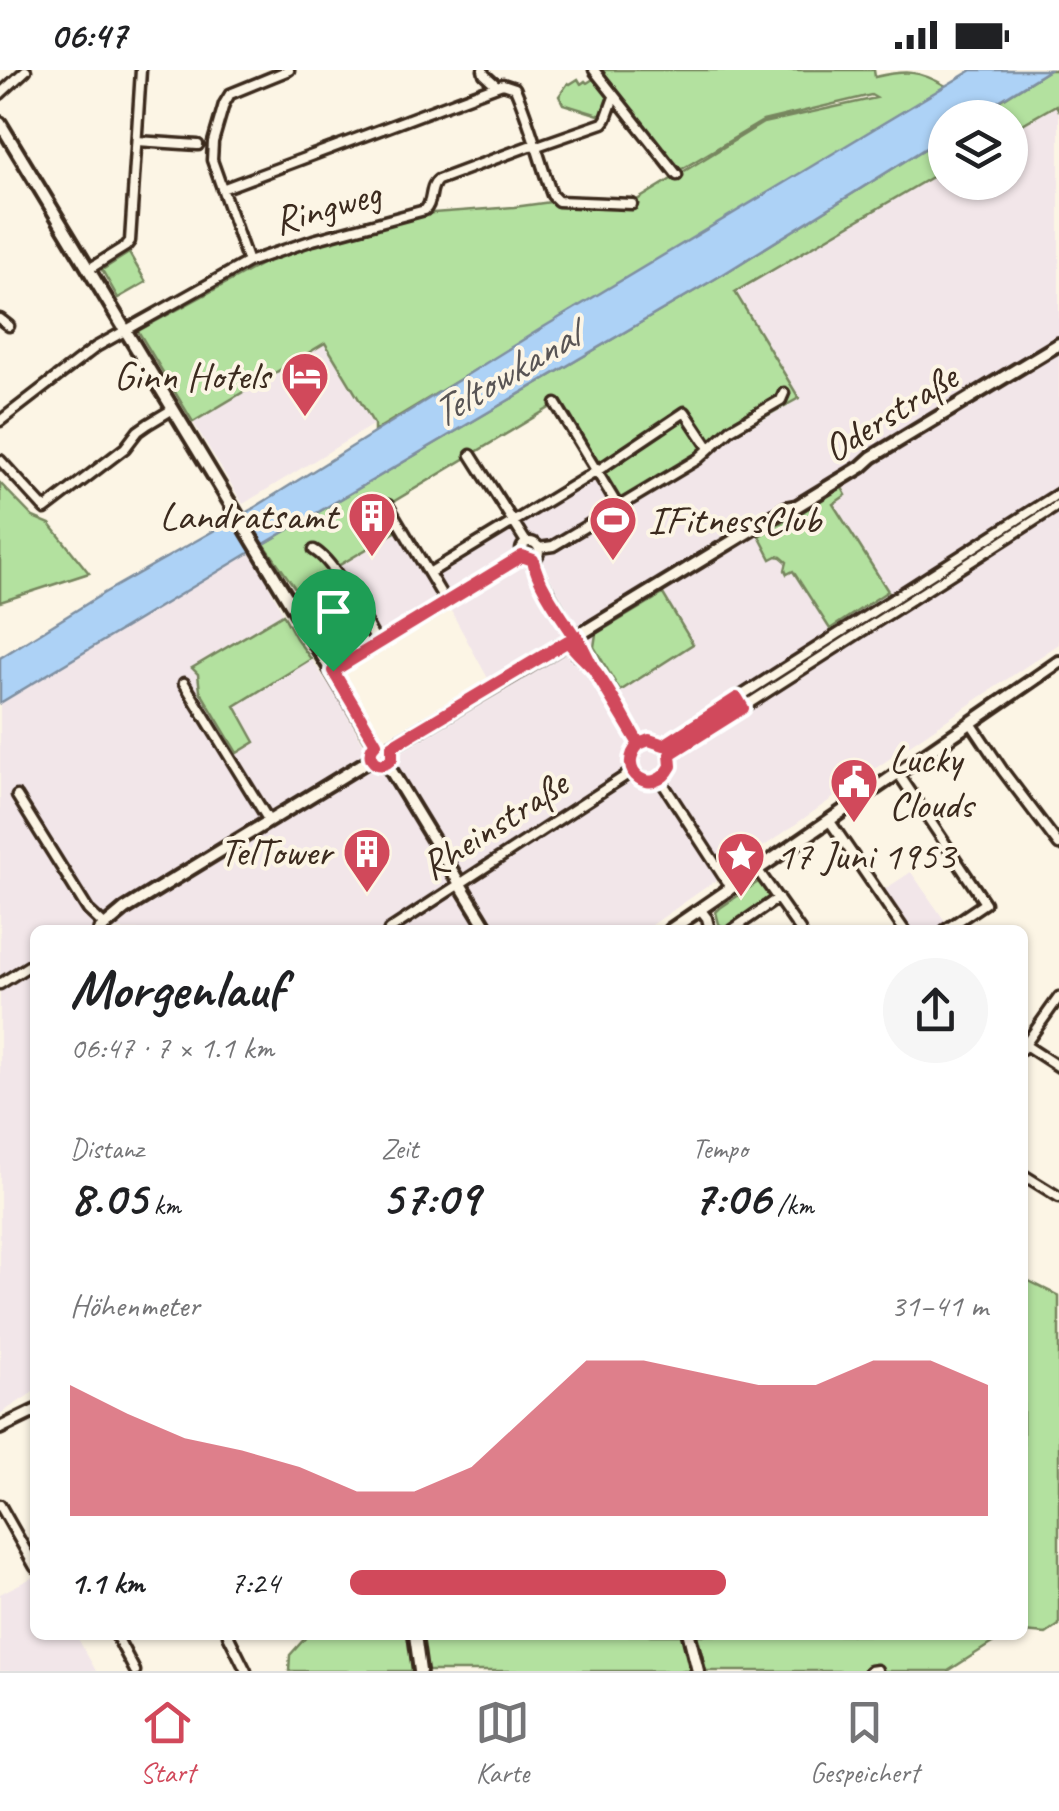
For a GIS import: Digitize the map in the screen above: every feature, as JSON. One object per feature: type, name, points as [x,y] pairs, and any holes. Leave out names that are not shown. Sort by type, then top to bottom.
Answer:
[{"type":"street","points":[[0,94],[26,70]]},
{"type":"street","points":[[89,269],[130,241],[142,70]]},
{"type":"street","name":"Ringweg","points":[[289,70],[230,94],[214,142],[212,160],[248,262],[425,210],[438,180],[534,146]]},
{"type":"street","points":[[482,70],[497,86]]},
{"type":"street","points":[[594,70],[677,175]]},
{"type":"street","points":[[222,188],[503,84],[515,88],[552,195],[558,200],[632,204]]},
{"type":"street","points":[[534,146],[603,123],[614,97]]},
{"type":"street","points":[[0,123],[376,743]]},
{"type":"street","points":[[136,141],[198,145]]},
{"type":"street","points":[[0,421],[96,347],[248,262]]},
{"type":"street","points":[[0,319],[9,326]]},
{"type":"street","name":"Oderstraße","points":[[392,746],[786,508],[797,506],[862,467],[870,458],[1059,344]]},
{"type":"street","points":[[539,548],[553,546],[698,459],[731,429],[781,400],[784,392]]},
{"type":"street","points":[[556,404],[619,508]]},
{"type":"street","points":[[0,460],[45,509],[118,454],[138,432],[173,409]]},
{"type":"street","points":[[429,573],[686,412],[709,448]]},
{"type":"street","points":[[471,455],[526,542]]},
{"type":"street","points":[[664,745],[1059,492]]},
{"type":"street","points":[[388,505],[446,602]]},
{"type":"street","points":[[670,754],[1059,506]]},
{"type":"street","points":[[1003,528],[1009,538]]},
{"type":"street","points":[[526,542],[534,542],[539,548],[533,560]]},
{"type":"street","points":[[522,556],[526,542]]},
{"type":"street","points":[[314,550],[333,569],[378,644]]},
{"type":"street","points":[[333,671],[522,556]]},
{"type":"street","points":[[522,556],[533,560]]},
{"type":"street","points":[[533,560],[534,569],[573,638],[577,654],[593,668],[639,744]]},
{"type":"street","points":[[916,584],[922,593]]},
{"type":"street","points":[[826,642],[832,651]]},
{"type":"street","points":[[677,925],[1059,662]]},
{"type":"street","points":[[184,683],[269,821]]},
{"type":"street","points":[[737,698],[743,708]]},
{"type":"street","points":[[971,723],[1059,846]]},
{"type":"street","points":[[649,740],[664,745],[671,766],[660,779],[643,780],[633,771],[631,756],[639,744],[649,740]]},
{"type":"street","points":[[382,741],[392,746],[394,754],[388,764],[376,764],[371,759],[370,748],[376,743],[382,741]]},
{"type":"street","points":[[106,925],[125,909],[371,759]]},
{"type":"street","points":[[388,764],[485,925]]},
{"type":"street","name":"Rheinstraße","points":[[396,925],[633,771]]},
{"type":"street","points":[[898,773],[985,903],[952,925]]},
{"type":"street","points":[[660,779],[731,888]]},
{"type":"street","points":[[17,796],[100,925]]},
{"type":"street","points":[[829,820],[901,925]]},
{"type":"street","points":[[757,869],[797,925]]},
{"type":"street","points":[[739,925],[778,898]]},
{"type":"street","points":[[700,909],[709,925]]},
{"type":"street","points":[[0,984],[30,965]]},
{"type":"street","points":[[1028,1041],[1059,997]]},
{"type":"street","points":[[1028,1049],[1059,1066]]},
{"type":"street","points":[[1028,1177],[1057,1192]]},
{"type":"street","points":[[0,1428],[30,1413]]},
{"type":"street","points":[[0,1506],[30,1558]]},
{"type":"street","points":[[119,1640],[135,1671]]},
{"type":"street","points":[[230,1640],[246,1671]]},
{"type":"street","points":[[416,1640],[420,1671]]},
{"type":"street","points":[[690,1640],[698,1671]]},
{"type":"shaded area","points":[[1056,104],[1059,644],[652,925],[30,925],[30,1394],[0,1414],[0,703],[252,552],[293,633],[336,695],[367,750],[490,682],[446,602],[378,644],[333,569],[402,528],[429,573],[597,471],[709,448],[799,398],[735,292],[928,179],[928,200],[1028,200],[1028,120]]},
{"type":"shaded area","points":[[325,343],[374,424],[243,504],[193,422]]},
{"type":"shaded area","points":[[911,872],[947,924],[905,925],[882,891]]},
{"type":"shaded area","points":[[30,1579],[30,1640],[79,1640],[96,1671],[0,1671],[0,1594]]},
{"type":"green space","points":[[598,70],[874,70],[875,77],[912,73],[946,86],[374,431],[374,424],[325,343],[193,422],[138,331],[269,260],[389,221],[433,213],[558,201],[632,203],[763,123],[876,98],[871,95],[763,121],[682,169],[674,168]]},
{"type":"green space","points":[[1049,70],[1059,70],[1059,111],[1056,105],[1028,121],[1028,100],[1002,100]]},
{"type":"green space","points":[[578,79],[581,84],[593,79],[611,98],[605,117],[563,104],[559,96],[568,83]]},
{"type":"green space","points":[[928,147],[928,179],[735,292],[799,398],[709,448],[619,508],[556,404],[388,505],[402,528],[333,569],[356,607],[321,625],[264,544],[725,273]]},
{"type":"green space","points":[[129,253],[146,282],[118,298],[102,270]]},
{"type":"green space","points":[[0,483],[33,517],[50,524],[89,573],[0,602]]},
{"type":"green space","points":[[841,486],[846,495],[833,504],[888,591],[830,629],[793,571],[787,574],[787,562],[777,556],[771,559],[759,536]]},
{"type":"green space","points":[[663,594],[693,644],[620,691],[594,647],[596,634]]},
{"type":"green space","points":[[283,614],[311,659],[235,706],[255,742],[237,753],[200,691],[198,674],[192,668]]},
{"type":"green space","points":[[758,882],[768,891],[768,899],[730,925],[719,924],[716,912]]},
{"type":"green space","points":[[1028,1280],[1059,1296],[1059,1625],[1046,1634],[1028,1632]]},
{"type":"green space","points":[[304,1640],[1000,1640],[948,1671],[289,1671],[290,1655]]},
{"type":"water","name":"Teltowkanal","points":[[972,70],[1049,70],[1000,100],[928,100],[928,147],[725,273],[0,703],[0,658],[104,593],[252,509],[542,328]]},
{"type":"place","name":"Ginn Hotels","points":[[305,418]]},
{"type":"place","name":"Landratsamt","points":[[372,558]]},
{"type":"place","name":"IFitnessClub","points":[[613,562]]},
{"type":"place","name":"Lucky Clouds","points":[[854,824]]},
{"type":"place","name":"TelTower","points":[[367,894]]},
{"type":"place","name":"17 Juni 1953","points":[[741,898]]},
{"type":"route","points":[[333,671],[376,743],[370,748],[370,756],[380,765],[388,764],[392,758],[392,746],[568,641],[593,668],[616,706],[639,744],[649,740],[664,745],[737,698],[743,708],[670,754],[671,766],[665,776],[652,782],[639,778],[630,761],[639,744],[534,569],[533,560],[522,556],[333,671]]}]
